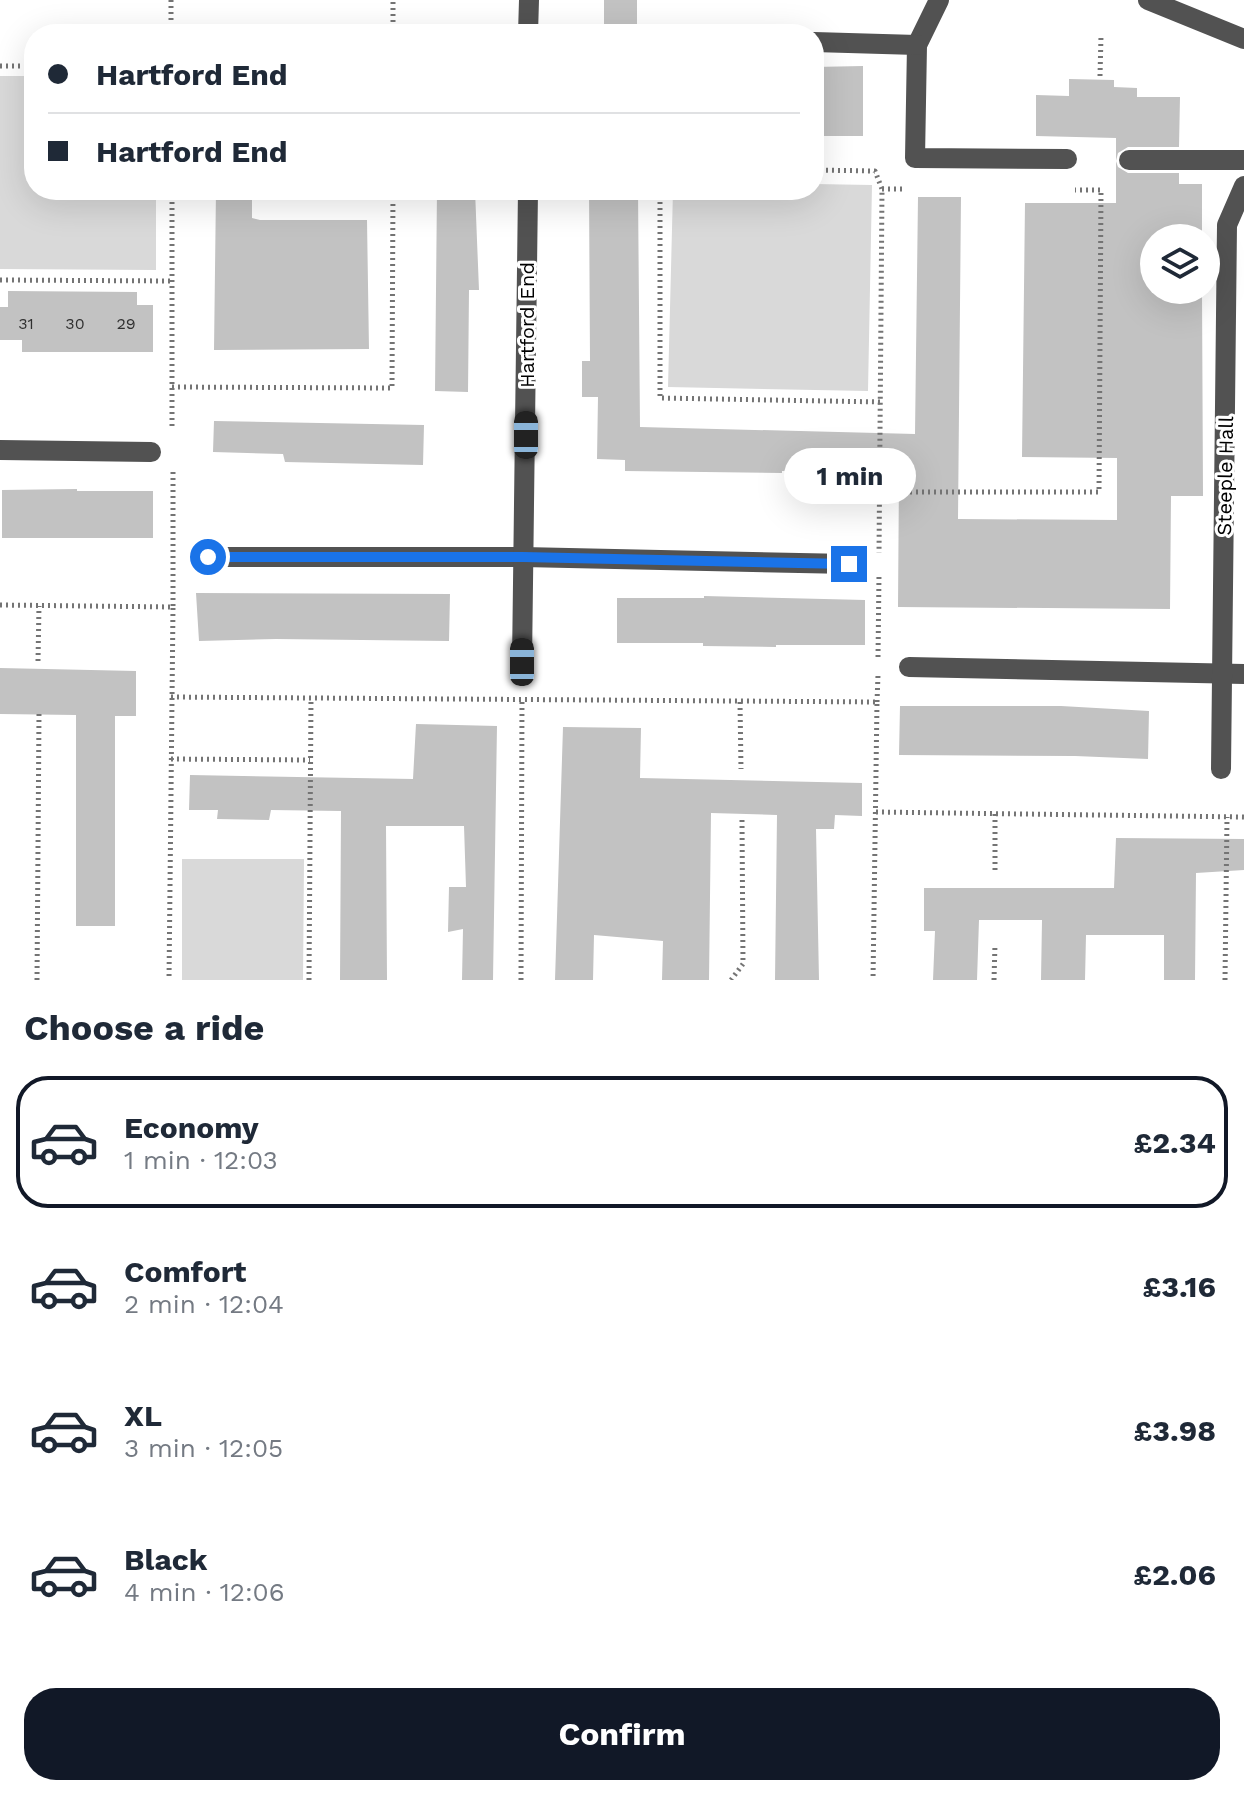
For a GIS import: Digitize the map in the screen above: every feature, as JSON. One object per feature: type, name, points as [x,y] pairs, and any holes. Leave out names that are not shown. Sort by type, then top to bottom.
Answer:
[{"type":"street","points":[[528,24],[529,0]]},
{"type":"street","points":[[939,0],[917,45],[915,158],[1067,159]]},
{"type":"street","points":[[1148,0],[1244,39]]},
{"type":"street","points":[[824,42],[917,45]]},
{"type":"street","points":[[1129,160],[1244,160]]},
{"type":"street","name":"Steeple Hall","points":[[1221,769],[1227,225],[1244,186]]},
{"type":"street","name":"Hartford End","points":[[522,662],[528,200]]},
{"type":"street","points":[[0,450],[151,452]]},
{"type":"street","points":[[208,557],[523,557],[849,564]]},
{"type":"street","points":[[909,667],[1244,674]]},
{"type":"path","points":[[171,0],[171,24]]},
{"type":"path","points":[[393,0],[393,24]]},
{"type":"path","points":[[1100,76],[1101,36]]},
{"type":"path","points":[[0,66],[24,66]]},
{"type":"path","points":[[660,200],[660,398],[881,402],[882,189],[875,171],[824,170]]},
{"type":"path","points":[[882,189],[914,189]]},
{"type":"path","points":[[880,492],[1099,492],[1101,190],[1070,190]]},
{"type":"path","points":[[172,200],[173,434]]},
{"type":"path","points":[[172,387],[392,388],[393,200]]},
{"type":"path","points":[[0,280],[172,281]]},
{"type":"path","points":[[169,980],[173,465]]},
{"type":"path","points":[[0,605],[173,607]]},
{"type":"path","points":[[38,661],[39,605]]},
{"type":"path","points":[[171,697],[877,702],[873,980]]},
{"type":"path","points":[[309,980],[311,699]]},
{"type":"path","points":[[521,980],[522,700]]},
{"type":"path","points":[[740,702],[741,769]]},
{"type":"path","points":[[37,980],[39,714]]},
{"type":"path","points":[[171,759],[310,760]]},
{"type":"path","points":[[876,812],[1244,817]]},
{"type":"path","points":[[995,814],[995,872]]},
{"type":"path","points":[[1225,980],[1227,817]]},
{"type":"path","points":[[731,980],[743,964],[742,820]]},
{"type":"path","points":[[994,980],[995,944]]},
{"type":"shaded area","points":[[0,76],[24,76],[24,200],[156,200],[156,270],[0,269]]},
{"type":"shaded area","points":[[824,184],[872,185],[868,391],[668,387],[673,200],[824,200]]},
{"type":"shaded area","points":[[182,859],[304,859],[303,980],[182,980]]},
{"type":"building","points":[[604,0],[637,0],[637,24],[604,24]]},
{"type":"building","points":[[863,66],[863,136],[824,136],[824,67]]},
{"type":"building","points":[[1069,79],[1114,80],[1114,87],[1137,88],[1137,97],[1180,97],[1179,147],[1128,147],[1118,153],[1116,161],[1116,138],[1036,136],[1036,95],[1069,96]]},
{"type":"building","points":[[1116,161],[1118,167],[1128,173],[1179,173],[1179,184],[1202,184],[1202,224],[1140,224],[1140,304],[1202,304],[1203,496],[1171,496],[1170,609],[898,607],[899,474],[625,471],[625,460],[597,459],[598,397],[582,397],[582,361],[590,361],[589,200],[638,200],[640,427],[915,434],[918,197],[961,197],[958,519],[1117,520],[1117,458],[1022,457],[1025,203],[1116,203]]},
{"type":"building","points":[[216,200],[252,200],[252,218],[260,220],[367,220],[369,349],[214,350]]},
{"type":"building","points":[[437,200],[475,200],[479,290],[469,290],[468,392],[435,391]]},
{"type":"building","points":[[8,291],[137,292],[137,305],[153,305],[153,352],[22,352],[22,340],[0,340],[0,307],[8,307]]},
{"type":"building","points":[[214,421],[424,425],[423,465],[285,462],[283,454],[213,452]]},
{"type":"building","points":[[2,490],[153,491],[153,538],[2,538]]},
{"type":"building","points":[[196,593],[450,594],[449,641],[199,641]]},
{"type":"building","points":[[704,596],[865,600],[865,645],[776,647],[617,643],[617,598]]},
{"type":"building","points":[[0,668],[136,671],[136,716],[115,716],[115,926],[76,926],[76,715],[0,714]]},
{"type":"building","points":[[900,706],[1061,706],[1149,711],[1148,759],[899,755]]},
{"type":"building","points":[[416,724],[497,726],[493,980],[462,980],[463,929],[448,932],[449,887],[466,887],[464,826],[386,826],[387,980],[340,980],[341,811],[271,810],[269,820],[217,819],[218,810],[189,810],[190,775],[413,779]]},
{"type":"building","points":[[563,727],[641,728],[640,778],[862,783],[862,816],[835,815],[834,829],[816,829],[819,980],[775,980],[777,815],[711,813],[709,980],[662,980],[663,941],[594,935],[593,980],[555,980]]},
{"type":"building","points":[[1116,838],[1244,839],[1244,870],[1196,873],[1195,980],[1164,980],[1164,935],[1086,935],[1085,980],[1041,980],[1042,920],[979,920],[977,980],[933,980],[935,931],[924,931],[924,888],[1114,888]]},
{"type":"route","points":[[208,557],[523,557],[849,564]]}]
